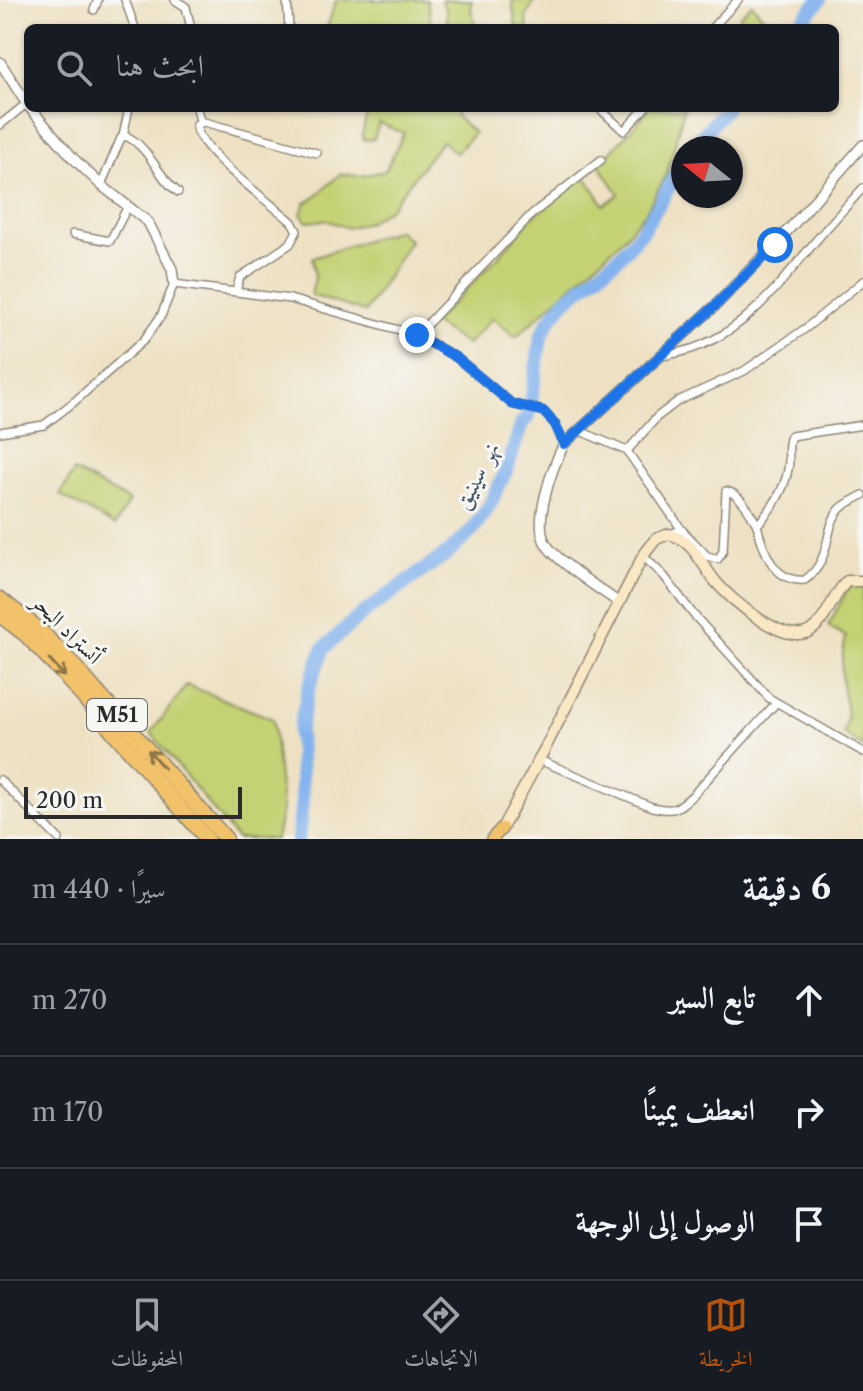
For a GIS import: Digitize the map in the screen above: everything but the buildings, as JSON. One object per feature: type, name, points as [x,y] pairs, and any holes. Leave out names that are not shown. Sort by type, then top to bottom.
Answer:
[{"type":"highway","name":"أتستراد البحر","points":[[0,599],[41,631],[67,658],[226,839]]},
{"type":"highway","name":"أتستراد البحر","points":[[0,615],[26,635],[63,674],[207,839]]},
{"type":"main road","points":[[492,839],[500,833],[618,602],[656,539],[669,534],[684,539],[727,593],[770,626],[786,634],[812,630],[824,617],[842,587],[851,580],[863,581]]},
{"type":"street","points":[[94,10],[98,0]]},
{"type":"street","points":[[125,0],[134,24]]},
{"type":"street","points":[[175,0],[186,7],[190,24]]},
{"type":"street","points":[[287,0],[289,24]]},
{"type":"street","points":[[716,24],[738,0]]},
{"type":"street","points":[[0,62],[24,100]]},
{"type":"street","points":[[0,125],[24,109]]},
{"type":"street","points":[[0,432],[44,425],[74,402],[144,340],[161,316],[174,284],[172,269],[153,229],[143,216],[101,185],[33,112]]},
{"type":"street","points":[[101,185],[123,136],[128,112]]},
{"type":"street","points":[[198,112],[200,121],[195,128],[210,150],[288,218],[297,231],[290,244],[240,277],[236,291]]},
{"type":"street","points":[[603,112],[624,131],[641,112]]},
{"type":"street","points":[[200,121],[317,153]]},
{"type":"street","points":[[123,136],[131,138],[146,152],[178,192]]},
{"type":"street","points":[[618,602],[553,553],[542,535],[546,495],[564,444],[758,263],[863,145]]},
{"type":"street","points":[[417,335],[532,214],[601,160]]},
{"type":"street","points":[[659,356],[684,352],[709,342],[747,319],[863,188]]},
{"type":"street","points":[[73,234],[110,241],[128,206]]},
{"type":"street","points":[[627,451],[657,417],[678,401],[744,371],[806,328],[863,281]]},
{"type":"street","points":[[174,284],[290,299],[417,335],[457,358],[512,404],[538,408],[549,417],[564,444]]},
{"type":"street","points":[[757,525],[769,513],[784,484],[791,436],[863,425]]},
{"type":"street","points":[[578,430],[627,451],[682,530],[710,558],[721,557],[723,504],[727,490],[732,492],[757,525],[774,568],[792,579],[805,580],[816,570],[839,510],[863,495]]},
{"type":"street","points":[[669,534],[682,530]]},
{"type":"street","points":[[643,556],[664,576],[730,656],[776,703],[863,752]]},
{"type":"street","points":[[539,760],[652,807],[670,811],[693,795],[776,703]]},
{"type":"street","points":[[0,780],[59,839]]},
{"type":"green space","points":[[336,0],[427,0],[431,24],[328,24]]},
{"type":"green space","points":[[441,0],[472,0],[475,24],[447,24],[446,9]]},
{"type":"green space","points":[[512,0],[535,0],[526,17],[527,24],[515,23]]},
{"type":"green space","points":[[752,4],[769,24],[746,24],[739,16]]},
{"type":"green space","points":[[367,112],[456,112],[456,116],[474,133],[456,153],[442,141],[390,208],[368,222],[348,228],[326,220],[307,222],[301,214],[305,203],[340,174],[360,176],[385,171],[404,133],[379,123],[374,139],[364,140],[362,135]]},
{"type":"green space","points":[[646,112],[683,112],[677,136],[671,136],[667,174],[645,213],[620,242],[516,337],[492,318],[467,345],[433,323],[502,253],[529,220],[585,175],[604,205],[619,194],[600,166]]},
{"type":"green space","points":[[398,230],[410,241],[365,312],[311,295],[315,278],[312,258]]},
{"type":"green space","points":[[74,471],[129,501],[115,526],[60,495]]},
{"type":"green space","points":[[854,584],[863,585],[863,747],[843,733],[847,720],[842,671],[846,637],[828,626],[848,589]]},
{"type":"green space","points":[[187,685],[273,719],[282,809],[276,839],[237,839],[151,733]]},
{"type":"waterway","name":"نهر سينيق","points":[[799,24],[820,0]]},
{"type":"waterway","name":"نهر سينيق","points":[[702,136],[723,112]]},
{"type":"waterway","name":"نهر سينيق","points":[[298,839],[302,800],[299,732],[308,690],[323,649],[362,614],[449,552],[471,532],[488,508],[507,469],[522,423],[529,416],[541,337],[549,321],[565,301],[618,258],[640,234],[671,183]]},
{"type":"route","points":[[417,335],[457,358],[512,404],[543,411],[555,424],[564,444],[715,306],[775,245]]}]
